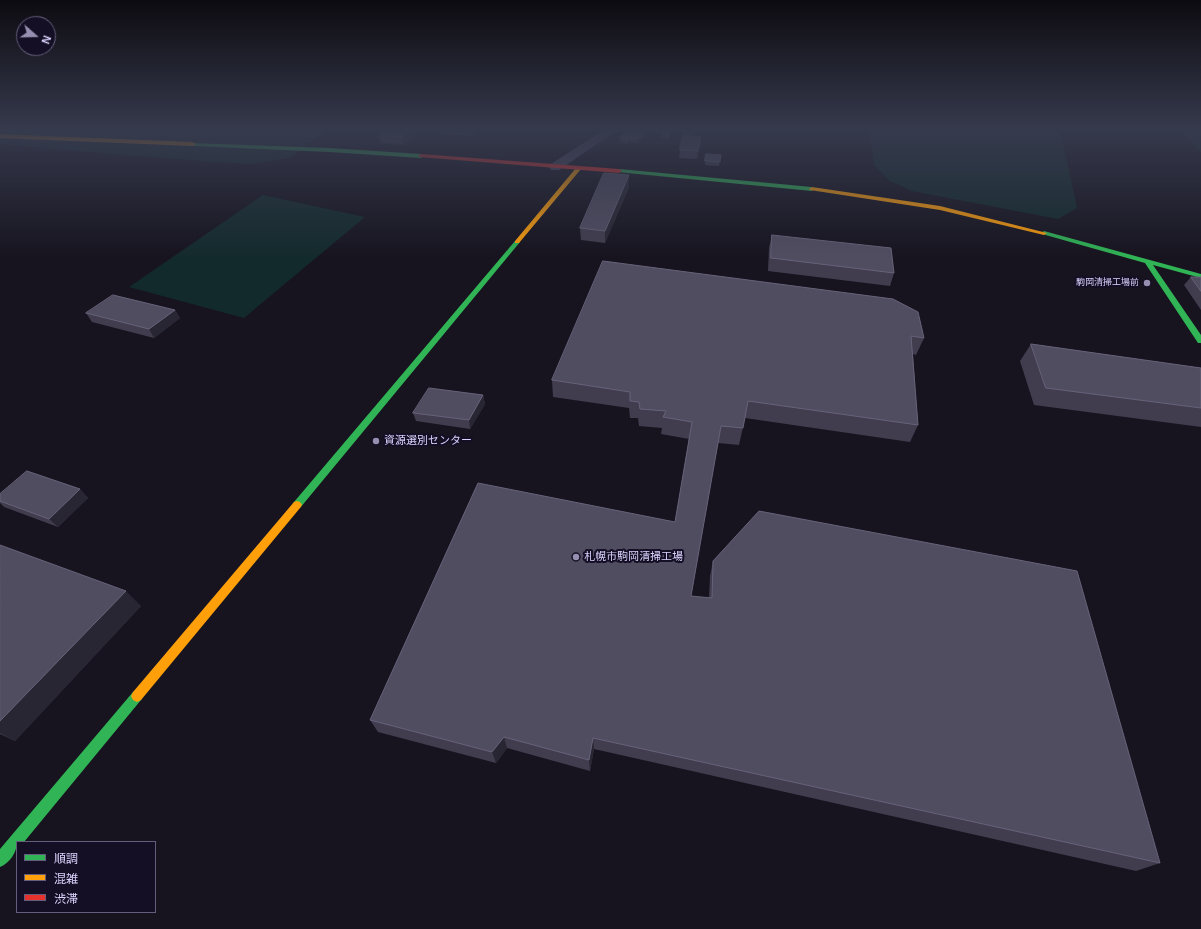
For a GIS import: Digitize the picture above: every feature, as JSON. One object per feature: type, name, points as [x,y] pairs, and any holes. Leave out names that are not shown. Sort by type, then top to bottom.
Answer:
[{"type":"street","points":[[0,860],[575,172]]},
{"type":"street","points":[[625,172],[719,179],[824,190],[940,208],[1201,276]]},
{"type":"street","points":[[1147,261],[1201,341]]},
{"type":"green space","points":[[881,172],[1069,172],[1077,208],[1058,219],[912,191],[890,181]]},
{"type":"green space","points":[[263,195],[365,217],[244,318],[129,287]]},
{"type":"building","points":[[604,173],[629,175],[605,231],[580,228]]},
{"type":"building","points":[[772,235],[891,248],[894,273],[771,258]]},
{"type":"building","name":"札幌市駒岡清掃工場","points":[[603,261],[893,299],[918,312],[924,338],[911,336],[918,425],[748,401],[743,428],[721,426],[691,596],[712,598],[713,561],[759,511],[1077,571],[1160,863],[593,738],[589,760],[504,737],[492,752],[370,720],[478,483],[675,522],[692,422],[663,417],[666,411],[640,409],[639,402],[630,401],[630,392],[552,380]]},
{"type":"building","points":[[1191,277],[1201,277],[1201,291]]},
{"type":"building","points":[[113,295],[175,310],[149,329],[86,313]]},
{"type":"building","points":[[1031,344],[1201,368],[1201,408],[1046,388]]},
{"type":"building","points":[[429,388],[483,395],[469,420],[413,413]]},
{"type":"building","points":[[27,471],[80,489],[49,519],[0,501],[0,494]]},
{"type":"building","points":[[0,545],[126,591],[0,721]]},
{"type":"traffic: fast","points":[[634,172],[812,189]]},
{"type":"traffic: fast","points":[[1044,233],[1201,276]]},
{"type":"traffic: fast","points":[[297,505],[517,242]]},
{"type":"traffic: fast","points":[[1147,261],[1201,341]]},
{"type":"traffic: fast","points":[[0,860],[137,696]]},
{"type":"traffic: slow","points":[[517,242],[575,172]]},
{"type":"traffic: slow","points":[[812,189],[940,208],[1044,233]]},
{"type":"traffic: slow","points":[[137,696],[297,505]]},
{"type":"place","name":"駒岡清掃工場前","points":[[1147,283]]},
{"type":"place","name":"資源選別センター","points":[[376,441]]},
{"type":"place","name":"札幌市駒岡清掃工場","points":[[576,557]]}]
